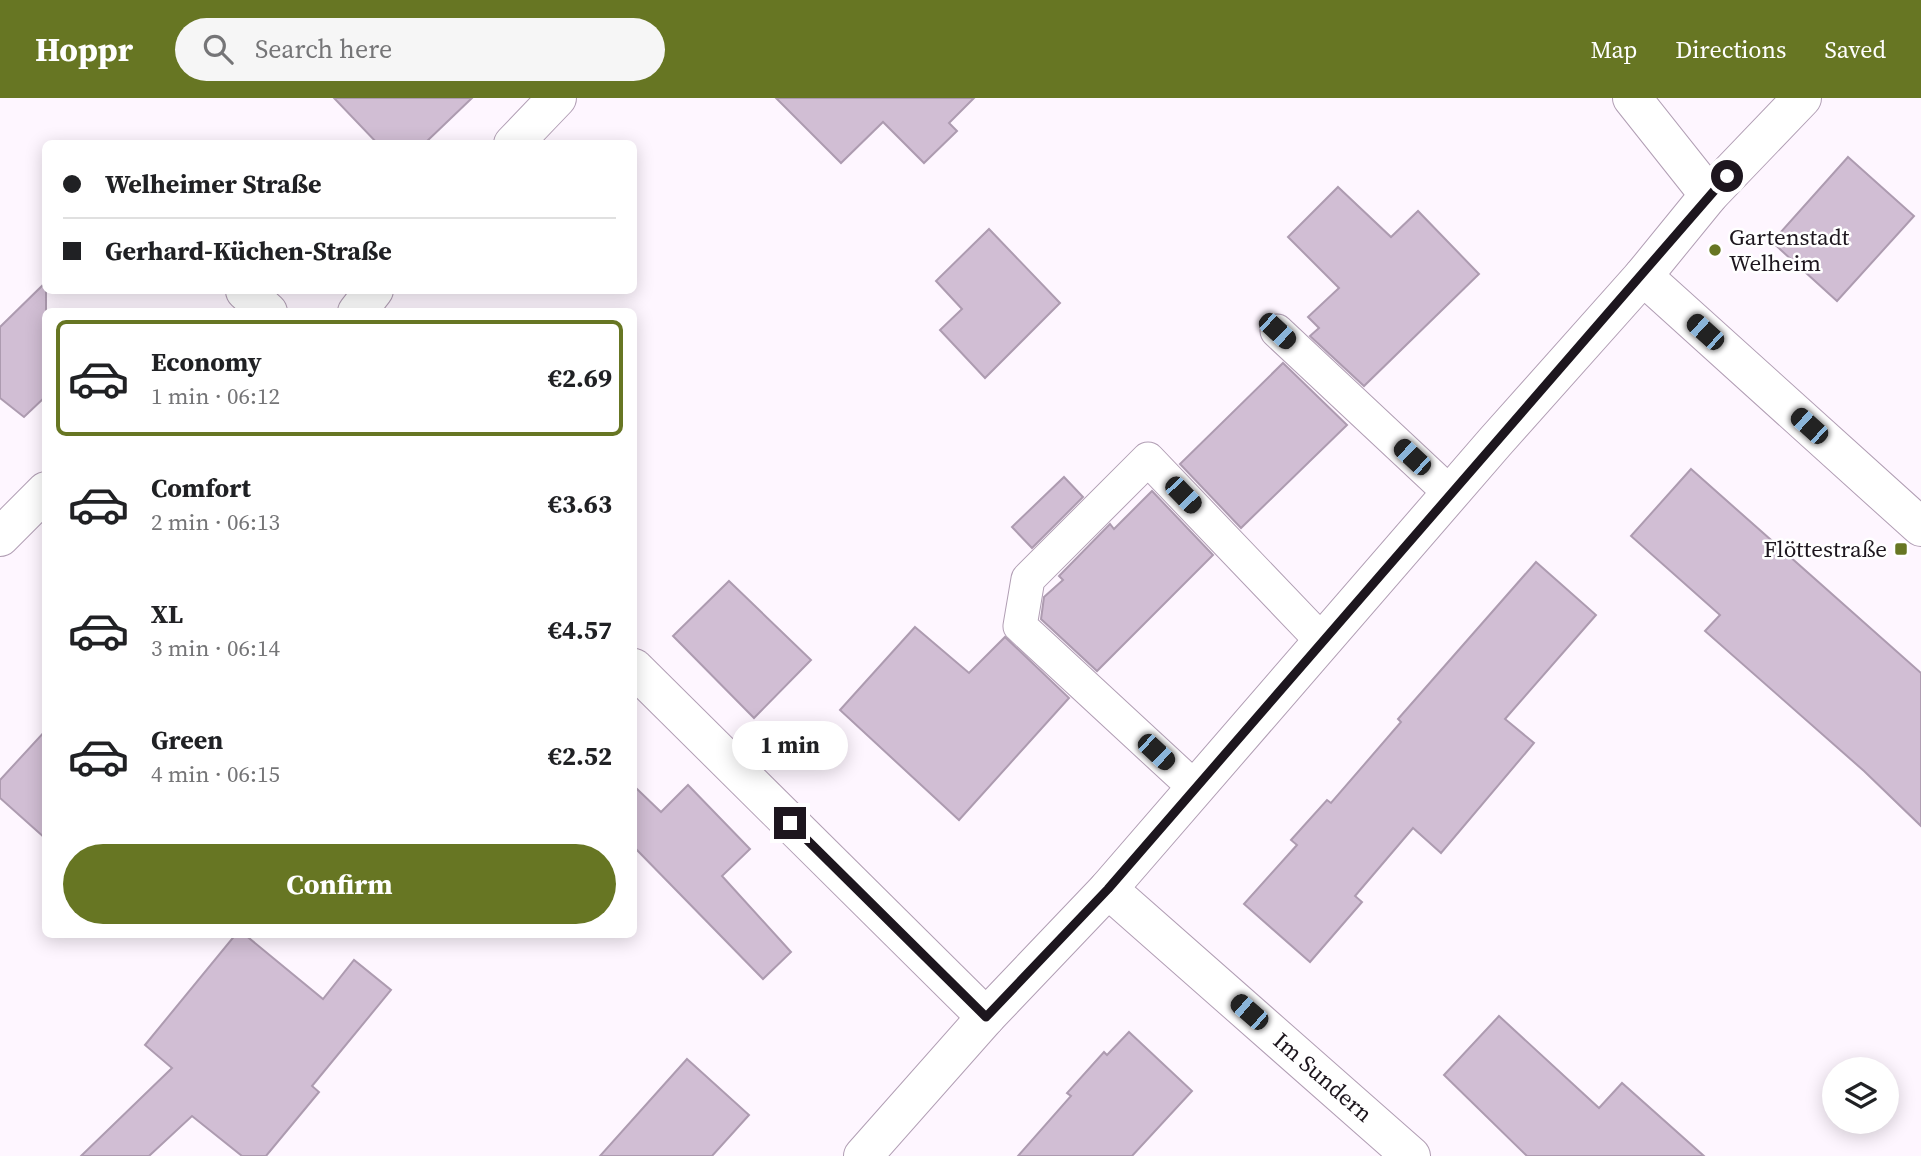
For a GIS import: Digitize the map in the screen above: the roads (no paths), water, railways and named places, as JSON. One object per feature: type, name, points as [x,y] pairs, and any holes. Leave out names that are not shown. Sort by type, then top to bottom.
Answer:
[{"type":"street","points":[[517,140],[557,98]]},
{"type":"street","points":[[1632,98],[1709,195]]},
{"type":"street","points":[[863,1156],[986,1017],[1108,889],[1450,493],[1643,276],[1709,195],[1802,98]]},
{"type":"street","points":[[1643,276],[1921,527]]},
{"type":"street","points":[[228,308],[242,294]]},
{"type":"street","points":[[248,294],[264,308]]},
{"type":"street","points":[[360,308],[371,294]]},
{"type":"street","points":[[0,537],[42,495]]},
{"type":"street","points":[[637,671],[986,1017]]},
{"type":"street","name":"Im Sundern","points":[[1108,889],[1411,1156]]},
{"type":"lane","points":[[1277,331],[1450,493]]},
{"type":"lane","points":[[1195,788],[1020,626],[1028,579],[1148,458],[1322,641]]},
{"type":"place","name":"Gartenstadt Welheim","points":[[1715,250]]},
{"type":"place","name":"Flöttestraße","points":[[1901,549]]}]
